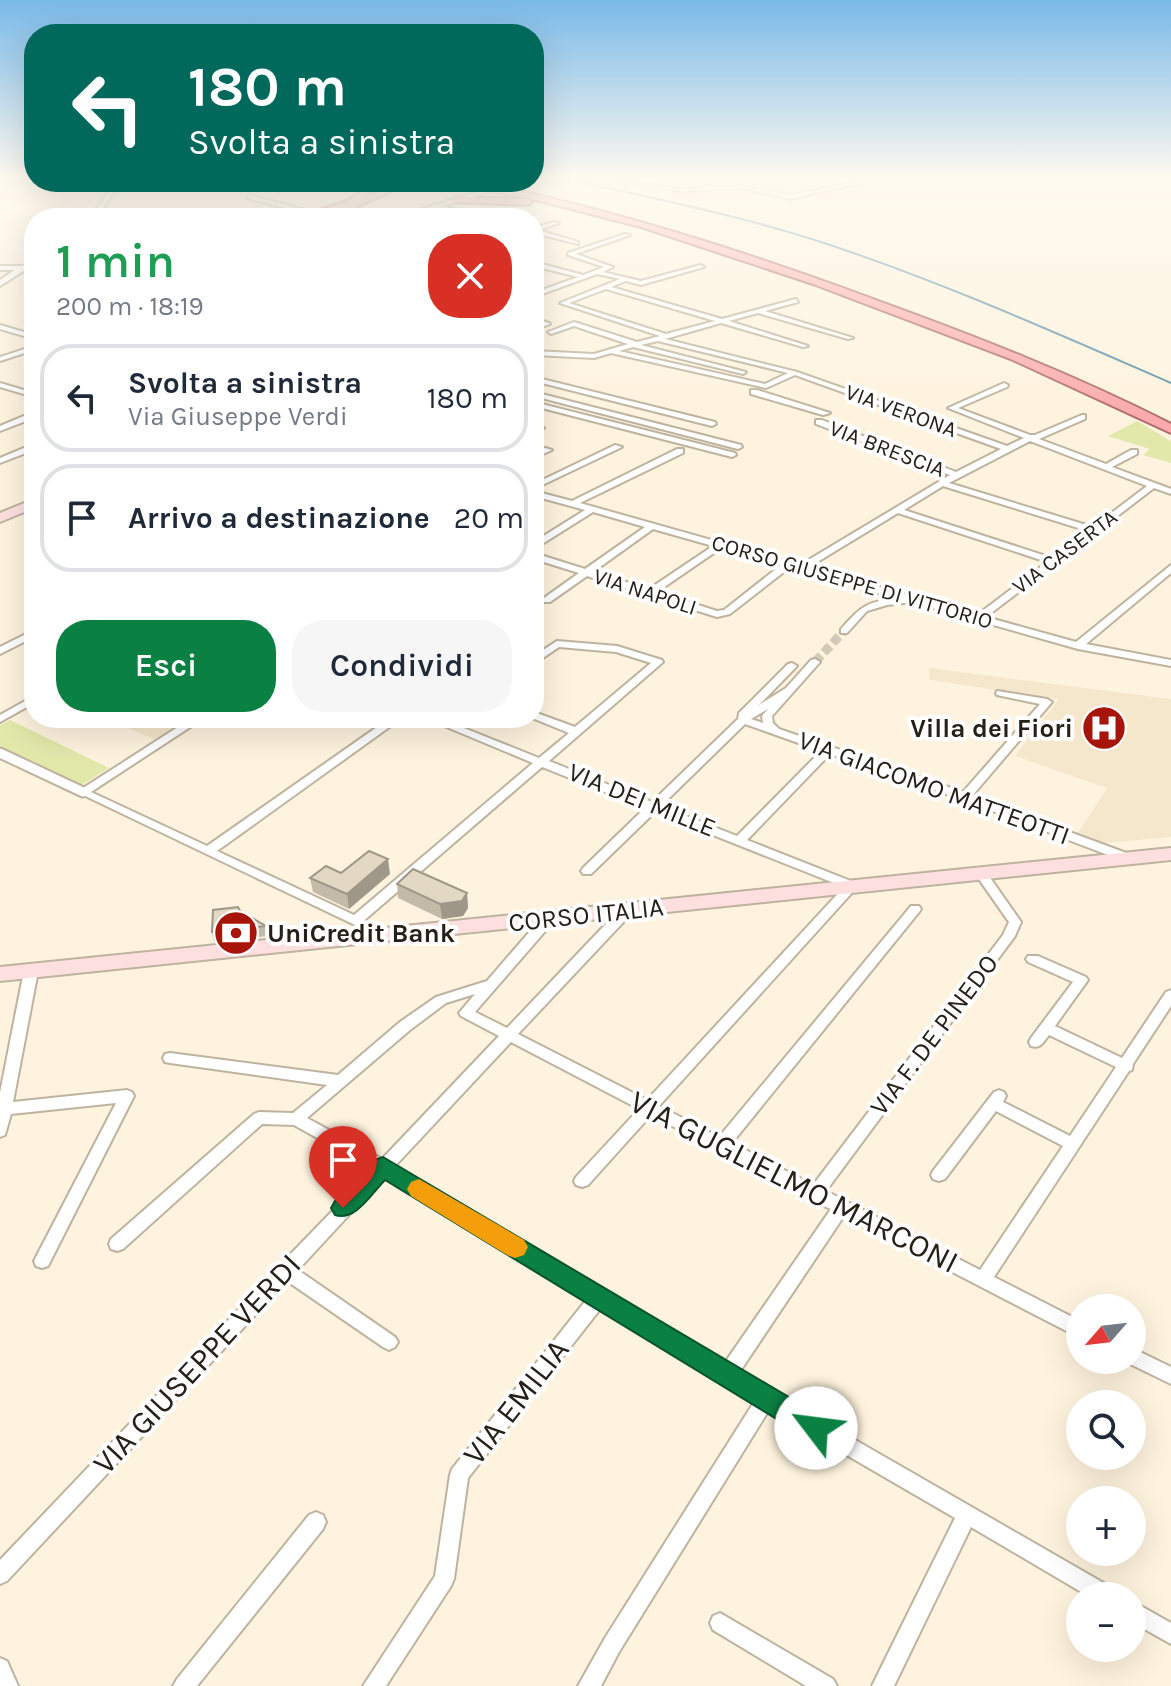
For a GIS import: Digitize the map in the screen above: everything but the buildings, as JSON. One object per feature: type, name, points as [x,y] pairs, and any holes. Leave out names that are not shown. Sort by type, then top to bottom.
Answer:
[{"type":"highway","points":[[753,258],[1007,352],[1110,397],[1171,429]]},
{"type":"highway","points":[[762,258],[981,337],[1084,379],[1171,423]]},
{"type":"main road","points":[[0,518],[24,507]]},
{"type":"main road","name":"CORSO ITALIA","points":[[0,974],[358,929],[626,911],[1171,854]]},
{"type":"street","points":[[544,291],[610,267],[581,258]]},
{"type":"street","points":[[0,268],[24,266]]},
{"type":"street","points":[[544,266],[581,276]]},
{"type":"street","points":[[597,272],[641,283],[701,267]]},
{"type":"street","points":[[3,281],[24,269]]},
{"type":"street","points":[[626,279],[563,303],[663,335]]},
{"type":"street","points":[[606,287],[805,346]]},
{"type":"street","points":[[544,354],[594,356],[796,301]]},
{"type":"street","points":[[757,311],[850,338]]},
{"type":"street","points":[[551,332],[574,324],[633,344],[743,372]]},
{"type":"street","points":[[0,327],[24,334]]},
{"type":"street","name":"VIA VERONA","points":[[654,338],[795,373],[1007,449]]},
{"type":"street","points":[[0,359],[24,351]]},
{"type":"street","points":[[613,352],[766,386]]},
{"type":"street","points":[[740,398],[795,373]]},
{"type":"street","points":[[544,382],[712,424]]},
{"type":"street","points":[[1004,385],[952,408],[1171,492]]},
{"type":"street","points":[[1,386],[24,392]]},
{"type":"street","name":"VIA VERONA","points":[[754,392],[826,413]]},
{"type":"street","points":[[544,397],[738,447]]},
{"type":"street","points":[[544,407],[732,455]]},
{"type":"street","name":"VIA BRESCIA","points":[[803,567],[956,475],[1082,417]]},
{"type":"street","points":[[0,429],[24,419]]},
{"type":"street","name":"VIA BRESCIA","points":[[819,422],[956,475]]},
{"type":"street","points":[[544,482],[618,447]]},
{"type":"street","points":[[544,452],[548,450]]},
{"type":"street","points":[[0,461],[24,451]]},
{"type":"street","points":[[572,504],[680,451]]},
{"type":"street","points":[[1108,466],[1134,452]]},
{"type":"street","points":[[942,483],[1094,530]]},
{"type":"street","name":"VIA CASERTA","points":[[979,618],[1152,486]]},
{"type":"street","name":"CORSO GIUSEPPE DI VITTORIO","points":[[544,496],[1078,646],[1171,663]]},
{"type":"street","points":[[544,540],[592,509]]},
{"type":"street","points":[[896,510],[1053,561]]},
{"type":"street","points":[[547,600],[652,526]]},
{"type":"street","points":[[650,593],[720,545]]},
{"type":"street","name":"VIA NAPOLI","points":[[544,559],[722,614],[789,563]]},
{"type":"street","points":[[1078,646],[1171,568]]},
{"type":"street","points":[[850,581],[863,599],[864,609]]},
{"type":"street","points":[[844,631],[864,609],[886,602],[921,602]]},
{"type":"street","points":[[0,651],[24,638]]},
{"type":"street","points":[[0,753],[208,851],[358,929],[543,761],[658,662],[617,649],[557,644],[544,654]]},
{"type":"street","points":[[777,733],[768,724],[767,716],[815,662]]},
{"type":"street","points":[[743,720],[743,715],[792,666]]},
{"type":"street","points":[[587,871],[743,720],[788,691]]},
{"type":"street","points":[[965,797],[1047,702],[1001,693]]},
{"type":"street","points":[[0,719],[24,705]]},
{"type":"street","points":[[544,719],[577,732]]},
{"type":"street","name":"VIA GIACOMO MATTEOTTI","points":[[743,720],[965,797],[1125,857]]},
{"type":"street","points":[[83,792],[183,728]]},
{"type":"street","points":[[208,851],[383,728]]},
{"type":"street","name":"VIA DEI MILLE","points":[[467,728],[852,886]]},
{"type":"street","points":[[740,840],[828,750]]},
{"type":"street","name":"VIA F. DE PINEDO","points":[[814,1195],[1009,936],[1015,922],[980,872]]},
{"type":"street","points":[[582,1181],[852,886]]},
{"type":"street","points":[[722,1144],[915,909]]},
{"type":"street","name":"VIA GIUSEPPE VERDI","points":[[0,1574],[626,911]]},
{"type":"street","points":[[296,1119],[405,1026],[441,1000],[488,985],[549,918]]},
{"type":"street","points":[[1033,959],[1081,980],[1036,1042]]},
{"type":"street","points":[[0,1131],[31,971]]},
{"type":"street","name":"VIA GUGLIELMO MARCONI","points":[[488,985],[466,1013],[722,1144],[840,1209],[1066,1323]]},
{"type":"street","points":[[983,1280],[1171,995]]},
{"type":"street","points":[[1046,1028],[1127,1066]]},
{"type":"street","points":[[170,1058],[340,1081]]},
{"type":"street","points":[[4,1109],[127,1096],[42,1261]]},
{"type":"street","points":[[939,1175],[996,1100],[1072,1144]]},
{"type":"street","points":[[117,1244],[259,1118],[296,1119],[383,1167],[766,1399],[1083,1582]]},
{"type":"street","points":[[727,1375],[840,1209]]},
{"type":"street","points":[[284,1270],[389,1342]]},
{"type":"street","name":"VIA EMILIA","points":[[374,1686],[444,1579],[459,1475],[598,1298]]},
{"type":"street","points":[[1146,1363],[1171,1376]]},
{"type":"street","points":[[589,1686],[766,1399]]},
{"type":"street","points":[[883,1686],[967,1514]]},
{"type":"street","points":[[184,1686],[316,1522]]},
{"type":"street","points":[[1146,1619],[1171,1634]]},
{"type":"street","points":[[720,1623],[826,1686]]},
{"type":"street","points":[[0,1668],[7,1686]]},
{"type":"shaded area","name":"Villa dei Fiori","points":[[929,668],[1171,699],[1171,837],[1104,843],[1078,833],[1107,788],[1015,756],[1059,699],[930,680]]},
{"type":"shaded area","points":[[128,728],[183,728],[160,742]]},
{"type":"green space","points":[[1137,421],[1171,441],[1171,463],[1143,455],[1150,449],[1108,436]]},
{"type":"green space","points":[[10,720],[109,768],[80,786],[0,746],[0,725]]},
{"type":"waterway","points":[[867,258],[954,291],[1171,383]]},
{"type":"tunnel","points":[[815,662],[844,631]]},
{"type":"slow traffic","points":[[419,1189],[515,1247]]},
{"type":"place","name":"Villa dei Fiori","points":[[1104,728]]},
{"type":"place","name":"UniCredit Bank","points":[[236,933]]},
{"type":"route","points":[[343,1208],[383,1167],[816,1428]]}]
